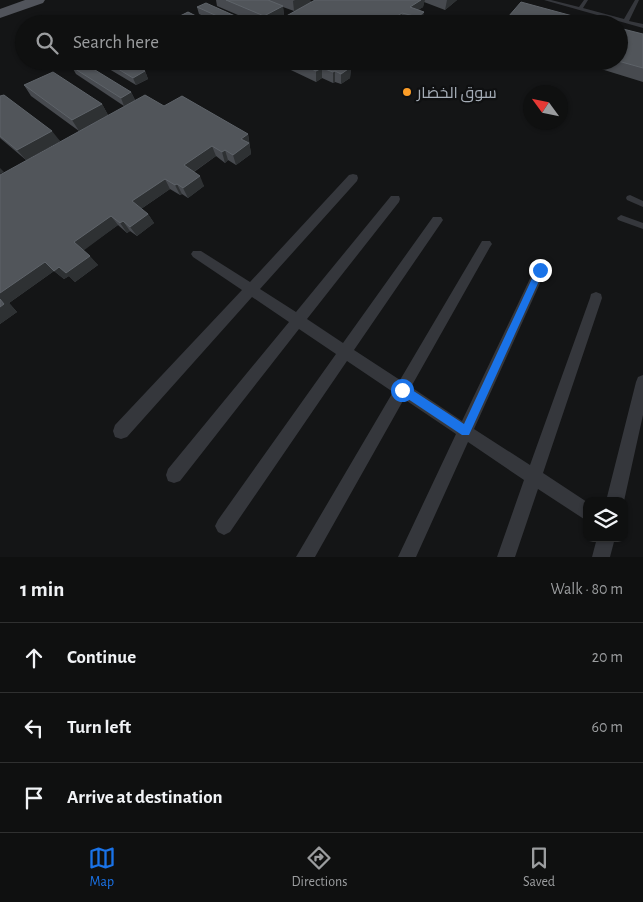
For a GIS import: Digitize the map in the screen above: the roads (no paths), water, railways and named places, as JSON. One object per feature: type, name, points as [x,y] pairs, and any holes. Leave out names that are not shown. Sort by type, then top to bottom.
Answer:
[{"type":"main road","points":[[0,3],[8,0]]},
{"type":"main road","points":[[0,14],[38,0]]},
{"type":"street","points":[[121,431],[353,178]]},
{"type":"street","points":[[174,475],[395,199]]},
{"type":"street","points":[[224,526],[437,220]]},
{"type":"street","points":[[305,557],[486,244]]},
{"type":"street","points":[[197,254],[583,509]]},
{"type":"street","points":[[407,557],[540,270]]},
{"type":"street","points":[[506,557],[596,298]]},
{"type":"street","points":[[616,497],[643,382]]},
{"type":"street","points":[[601,557],[605,542]]},
{"type":"lane","points":[[546,0],[603,15]]},
{"type":"lane","points":[[580,9],[586,0]]},
{"type":"lane","points":[[628,17],[637,0]]},
{"type":"lane","points":[[628,22],[643,26]]},
{"type":"lane","points":[[630,198],[643,204]]},
{"type":"lane","points":[[622,218],[643,226]]},
{"type":"place","name":"سوق الخضار","points":[[407,92]]}]
